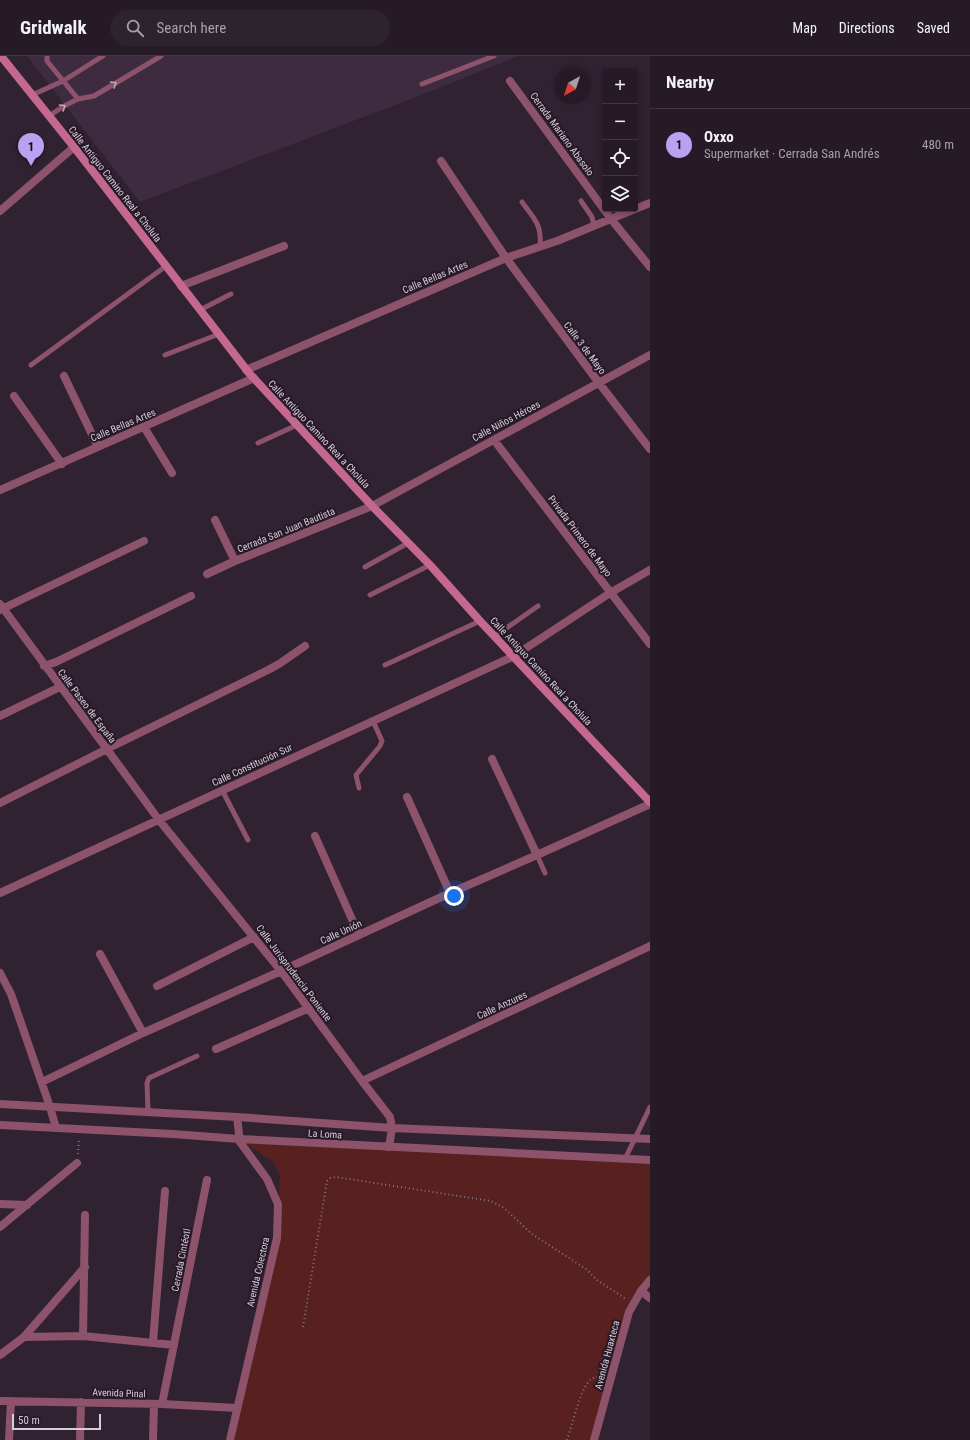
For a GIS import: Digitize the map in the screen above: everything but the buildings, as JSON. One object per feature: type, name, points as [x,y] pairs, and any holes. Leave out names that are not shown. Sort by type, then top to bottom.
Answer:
[{"type":"main road","name":"Calle Antiguo Camino Real a Cholula","points":[[1,56],[74,147],[246,370],[372,506],[430,565],[480,621],[650,803]]},
{"type":"street","name":"Cerrada Mariano Abasolo","points":[[510,81],[611,219],[650,267]]},
{"type":"street","points":[[0,211],[74,147]]},
{"type":"street","name":"Calle 3 de Mayo","points":[[441,162],[506,258],[650,449]]},
{"type":"street","name":"Calle Bellas Artes","points":[[638,208],[650,203]]},
{"type":"street","name":"Calle Bellas Artes","points":[[246,370],[506,258],[628,212]]},
{"type":"street","points":[[182,286],[284,246]]},
{"type":"street","name":"Calle Niños Héroes","points":[[372,506],[650,354]]},
{"type":"street","points":[[64,376],[98,447]]},
{"type":"street","name":"Calle Bellas Artes","points":[[0,490],[62,464],[254,378]]},
{"type":"street","points":[[14,396],[62,464]]},
{"type":"street","points":[[144,427],[172,473]]},
{"type":"street","name":"Privada Primero de Mayo","points":[[494,440],[650,644]]},
{"type":"street","name":"Cerrada San Juan Bautista","points":[[207,574],[234,561],[372,506]]},
{"type":"street","points":[[215,520],[234,561]]},
{"type":"street","points":[[1,608],[144,541]]},
{"type":"street","name":"Calle Constitución Sur","points":[[0,893],[514,656],[610,593],[650,570]]},
{"type":"street","points":[[44,666],[56,662],[191,596]]},
{"type":"street","name":"Calle Paseo de España","points":[[1,608],[159,820]]},
{"type":"street","points":[[0,803],[268,670],[305,646]]},
{"type":"street","points":[[0,716],[60,687]]},
{"type":"street","points":[[492,759],[537,855]]},
{"type":"street","points":[[407,798],[450,893]]},
{"type":"street","name":"Calle Unión","points":[[42,1082],[144,1033],[359,934],[650,803]]},
{"type":"street","name":"Calle Jurisprudencia Poniente","points":[[159,820],[254,937],[309,1008],[390,1117],[392,1128]]},
{"type":"street","points":[[315,836],[359,934]]},
{"type":"street","points":[[157,986],[254,937]]},
{"type":"street","name":"Calle Anzures","points":[[362,1081],[650,946]]},
{"type":"street","points":[[100,954],[144,1033]]},
{"type":"street","points":[[0,973],[11,994],[42,1082],[56,1128]]},
{"type":"street","points":[[216,1049],[309,1008]]},
{"type":"street","points":[[0,1104],[237,1117],[392,1128],[650,1139]]},
{"type":"street","name":"Avenida Colectora","points":[[230,1440],[277,1238],[278,1204],[267,1179],[240,1139],[237,1117]]},
{"type":"street","name":"La Loma","points":[[0,1125],[650,1160]]},
{"type":"street","points":[[389,1147],[392,1128]]},
{"type":"street","points":[[0,1227],[77,1163]]},
{"type":"street","name":"Cerrada Cintéotl","points":[[153,1440],[158,1404],[174,1345],[207,1180]]},
{"type":"street","points":[[152,1342],[165,1191]]},
{"type":"street","points":[[0,1204],[27,1205]]},
{"type":"street","points":[[83,1336],[86,1215]]},
{"type":"street","points":[[0,1355],[24,1337],[85,1267]]},
{"type":"street","name":"Avenida Huaxteca","points":[[594,1440],[629,1312],[641,1291],[650,1280]]},
{"type":"street","points":[[641,1291],[650,1298]]},
{"type":"street","points":[[24,1337],[83,1336],[174,1345]]},
{"type":"street","name":"Avenida Pinal","points":[[0,1400],[158,1404],[237,1408]]},
{"type":"street","points":[[9,1440],[11,1401]]},
{"type":"street","points":[[80,1440],[81,1402]]},
{"type":"lane","points":[[48,56],[48,61],[78,99]]},
{"type":"lane","points":[[32,95],[63,81],[103,56]]},
{"type":"lane","points":[[49,116],[78,99],[94,96],[161,56]]},
{"type":"lane","points":[[422,84],[494,56]]},
{"type":"lane","points":[[581,201],[592,217],[594,226]]},
{"type":"lane","points":[[522,202],[540,228],[540,246]]},
{"type":"lane","points":[[31,365],[166,266]]},
{"type":"lane","points":[[200,310],[231,294]]},
{"type":"lane","points":[[165,355],[219,334]]},
{"type":"lane","points":[[258,443],[297,425]]},
{"type":"lane","points":[[365,567],[408,542]]},
{"type":"lane","points":[[370,596],[430,565]]},
{"type":"lane","points":[[495,636],[538,606]]},
{"type":"lane","points":[[385,665],[480,621]]},
{"type":"lane","points":[[359,788],[356,776],[381,743],[378,730],[373,721]]},
{"type":"lane","points":[[222,790],[248,840]]},
{"type":"lane","points":[[537,855],[545,873]]},
{"type":"lane","points":[[148,1112],[147,1083],[149,1078],[197,1056]]},
{"type":"lane","points":[[625,1159],[650,1107]]},
{"type":"path","points":[[77,1163],[80,1129]]},
{"type":"path","points":[[303,1327],[327,1181],[330,1178],[336,1177],[491,1201],[504,1208],[532,1234],[586,1269],[597,1280],[634,1304]]},
{"type":"path","points":[[567,1440],[584,1390],[590,1380],[596,1376],[611,1378]]},
{"type":"shaded area","points":[[27,56],[518,56],[432,91],[140,202]]},
{"type":"shaded area","points":[[239,1139],[650,1158],[650,1280],[629,1312],[594,1440],[233,1440],[277,1238],[280,1175],[273,1162]]},
{"type":"place","name":"Oxxo","points":[[31,166]]}]
